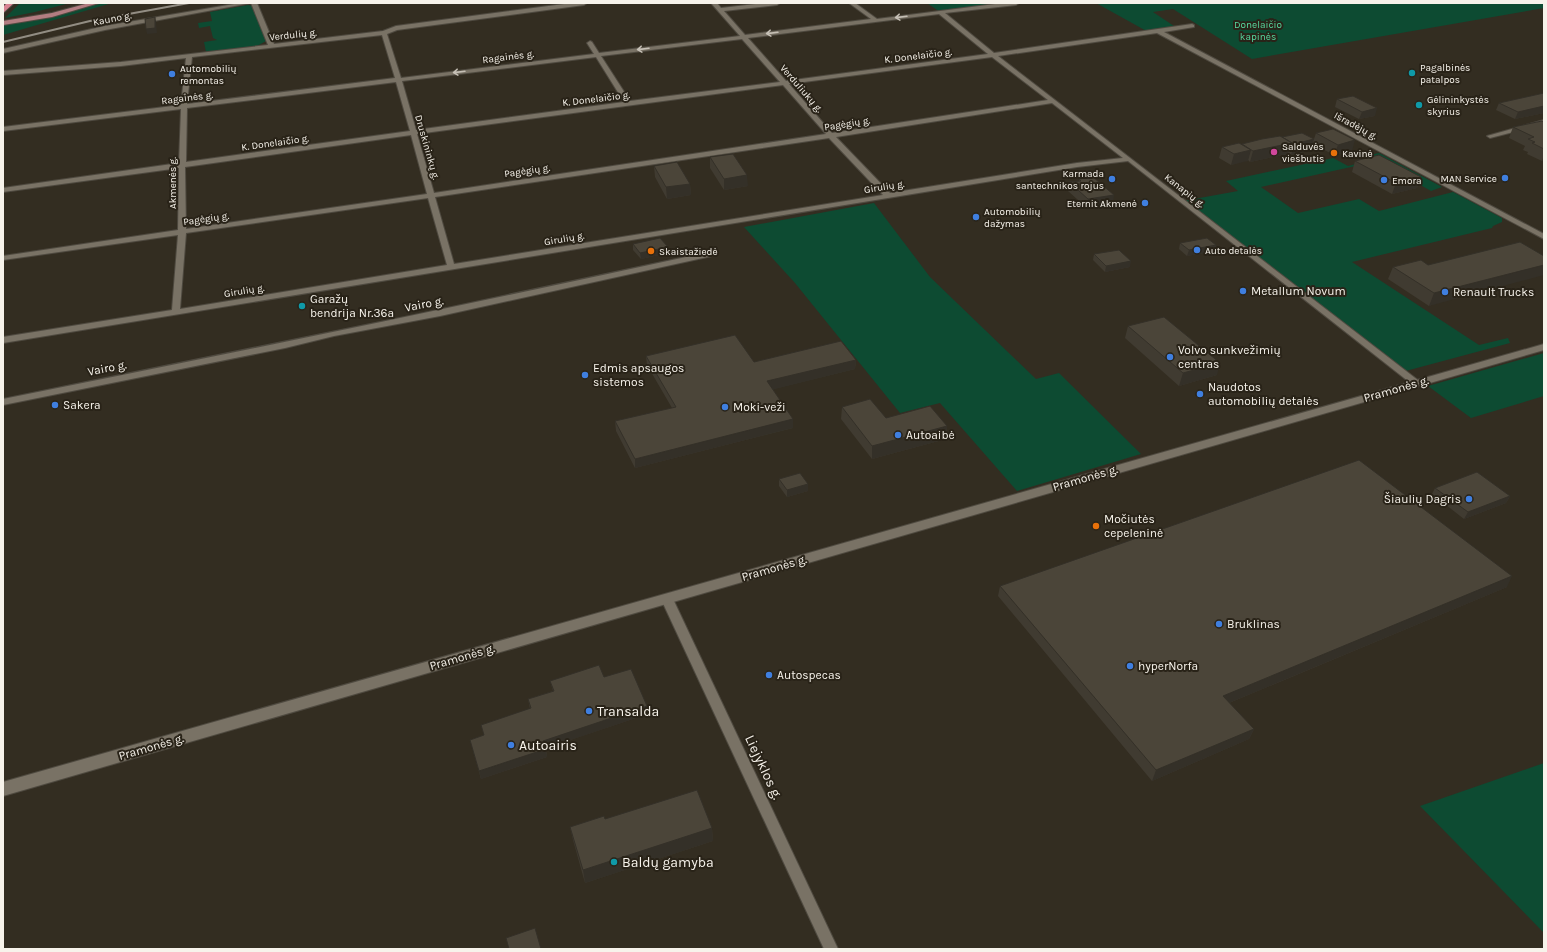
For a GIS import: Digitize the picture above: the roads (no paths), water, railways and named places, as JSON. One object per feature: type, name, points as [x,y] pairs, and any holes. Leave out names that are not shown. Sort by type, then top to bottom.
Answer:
[{"type":"highway","points":[[3,11],[10,3]]},
{"type":"main road","points":[[3,19],[36,13],[74,3]]},
{"type":"main road","points":[[3,23],[52,15],[96,3]]},
{"type":"main road","name":"Pramonės g.","points":[[3,789],[1544,347]]},
{"type":"street","name":"Kauno g.","points":[[3,51],[105,28],[249,3]]},
{"type":"street","points":[[254,3],[272,45]]},
{"type":"street","name":"Verdulių g.","points":[[3,73],[107,65],[384,33],[396,28],[583,3]]},
{"type":"street","name":"Verduliukų g.","points":[[714,3],[830,135],[888,196]]},
{"type":"street","points":[[720,10],[777,3]]},
{"type":"street","points":[[852,3],[874,20]]},
{"type":"street","name":"Ragainės g.","points":[[3,129],[1016,3]]},
{"type":"street","name":"Kanapių g.","points":[[940,12],[993,55],[1416,383]]},
{"type":"street","name":"K. Donelaičio g.","points":[[3,190],[993,55],[1192,26]]},
{"type":"street","name":"Išradėjų g.","points":[[1158,31],[1544,237]]},
{"type":"street","name":"Druskininkų g.","points":[[384,33],[399,80],[451,267]]},
{"type":"street","points":[[590,43],[628,104]]},
{"type":"street","name":"Akmenės g.","points":[[176,311],[182,232],[184,107],[189,56]]},
{"type":"street","name":"Pagėgių g.","points":[[3,258],[1054,101]]},
{"type":"street","points":[[1490,136],[1544,122]]},
{"type":"street","name":"Girulių g.","points":[[3,340],[888,196],[1129,159]]},
{"type":"street","name":"Vairo g.","points":[[3,402],[285,345],[334,333],[440,313],[709,254]]},
{"type":"street","name":"Liejyklos g.","points":[[666,599],[710,687],[831,949]]},
{"type":"railway","points":[[3,42],[90,21],[189,3]]},
{"type":"place","name":"Pagalbinės patalpos","points":[[1412,73]]},
{"type":"place","name":"Automobilių remontas","points":[[172,74]]},
{"type":"place","name":"Gėlininkystės skyrius","points":[[1419,105]]},
{"type":"place","name":"Salduvės viešbutis","points":[[1274,152]]},
{"type":"place","name":"Kavinė","points":[[1334,153]]},
{"type":"place","name":"MAN Service","points":[[1505,178]]},
{"type":"place","name":"Karmada santechnikos rojus","points":[[1112,179]]},
{"type":"place","name":"Emora","points":[[1384,180]]},
{"type":"place","name":"Eternit Akmenė","points":[[1145,203]]},
{"type":"place","name":"Automobilių dažymas","points":[[976,217]]},
{"type":"place","name":"Auto detalės","points":[[1197,250]]},
{"type":"place","name":"Skaistažiedė","points":[[651,251]]},
{"type":"place","name":"Metallum Novum","points":[[1243,291]]},
{"type":"place","name":"Renault Trucks","points":[[1445,292]]},
{"type":"place","name":"Garažų bendrija Nr.36a","points":[[302,306]]},
{"type":"place","name":"Volvo sunkvežimių centras","points":[[1170,357]]},
{"type":"place","name":"Edmis apsaugos sistemos","points":[[585,375]]},
{"type":"place","name":"Naudotos automobilių detalės","points":[[1200,394]]},
{"type":"place","name":"Sakera","points":[[55,405]]},
{"type":"place","name":"Moki-veži","points":[[725,407]]},
{"type":"place","name":"Autoaibė","points":[[898,435]]},
{"type":"place","name":"Šiaulių Dagris","points":[[1469,499]]},
{"type":"place","name":"Močiutės cepeleninė","points":[[1096,526]]},
{"type":"place","name":"Bruklinas","points":[[1219,624]]},
{"type":"place","name":"hyperNorfa","points":[[1130,666]]},
{"type":"place","name":"Autospecas","points":[[769,675]]},
{"type":"place","name":"Transalda","points":[[589,711]]},
{"type":"place","name":"Autoairis","points":[[511,745]]},
{"type":"place","name":"Baldų gamyba","points":[[614,862]]},
{"type":"park label","name":"Donelaičio kapinės","points":[[1258,30]]}]
